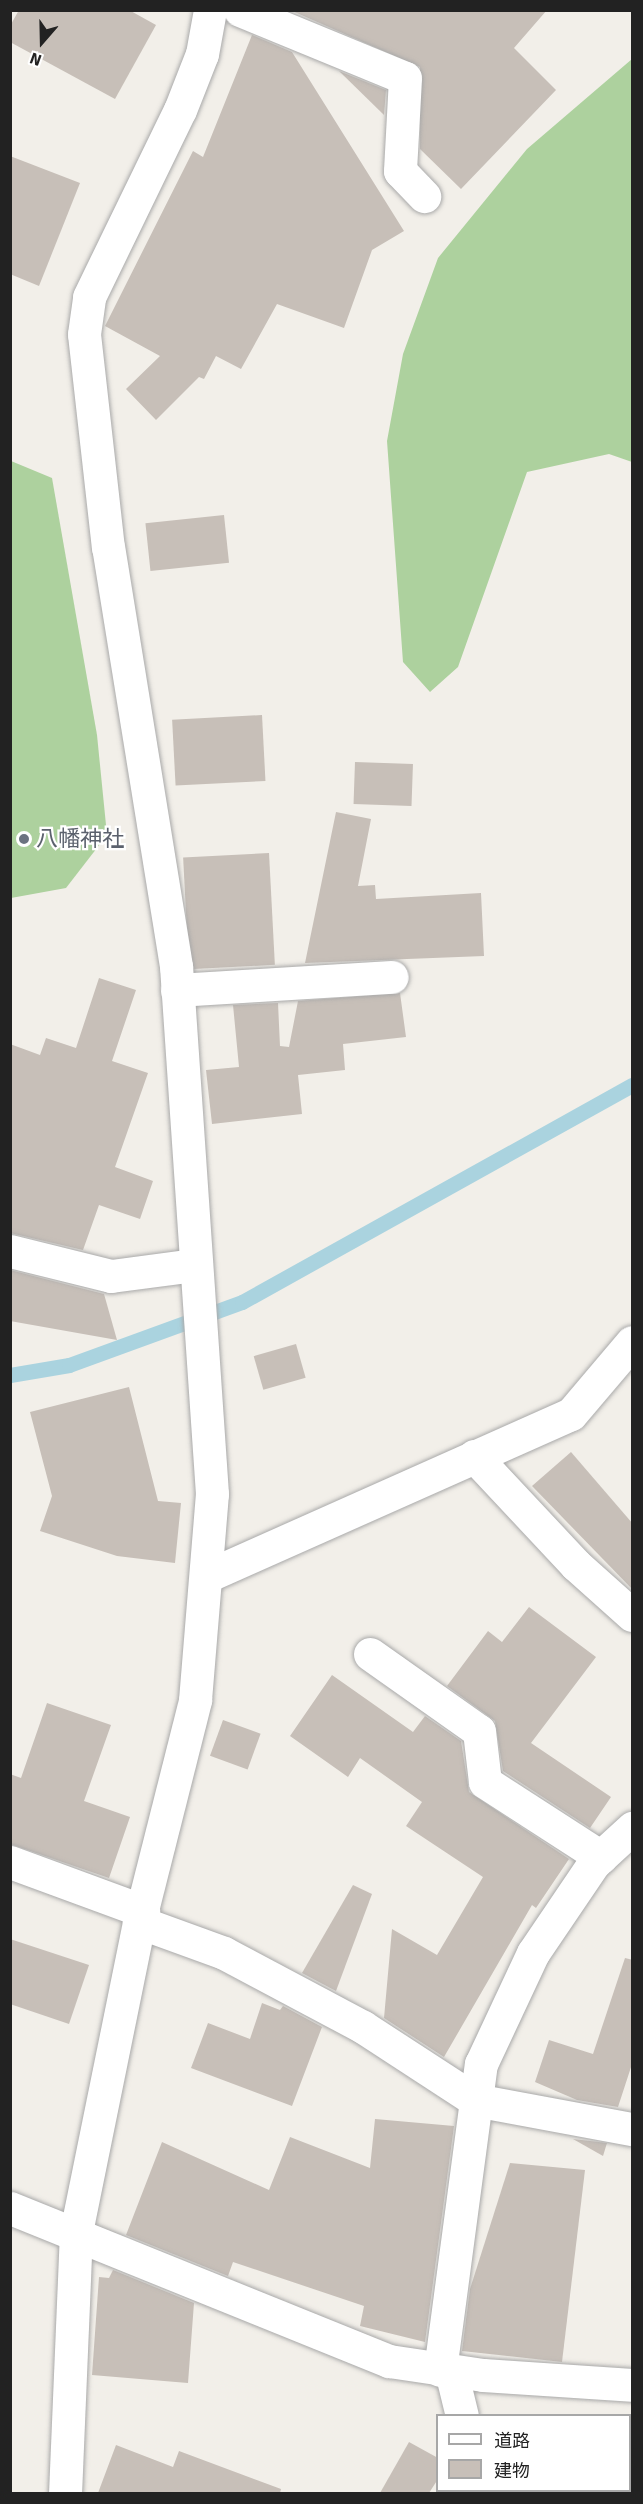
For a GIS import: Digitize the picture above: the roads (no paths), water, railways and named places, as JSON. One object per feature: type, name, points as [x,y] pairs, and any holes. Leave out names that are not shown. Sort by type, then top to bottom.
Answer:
[{"type":"street","points":[[65,2493],[76,2232],[141,1916],[195,1700],[212,1494],[205,1347],[195,1265],[177,990],[108,548],[84,334],[89,297],[180,110],[202,54],[210,10]]},
{"type":"street","points":[[240,10],[405,78],[400,171],[424,196]]},
{"type":"street","points":[[177,990],[392,977]]},
{"type":"street","points":[[10,1251],[111,1276],[195,1265]]},
{"type":"street","points":[[207,1576],[571,1414],[633,1342]]},
{"type":"street","points":[[474,1456],[576,1565],[633,1616]]},
{"type":"street","points":[[370,1654],[479,1731],[485,1782],[601,1857]]},
{"type":"street","points":[[462,2414],[446,2370],[475,2100],[481,2064],[533,1953],[601,1857],[633,1828]]},
{"type":"street","points":[[10,1862],[224,1953],[363,2027],[475,2100],[633,2129]]},
{"type":"street","points":[[10,2208],[76,2232],[326,2340],[389,2361],[446,2370],[633,2385]]},
{"type":"waterway","points":[[10,1375],[69,1365],[242,1302],[632,1085]]},
{"type":"place","name":"八幡神社","points":[[24,839]]}]
